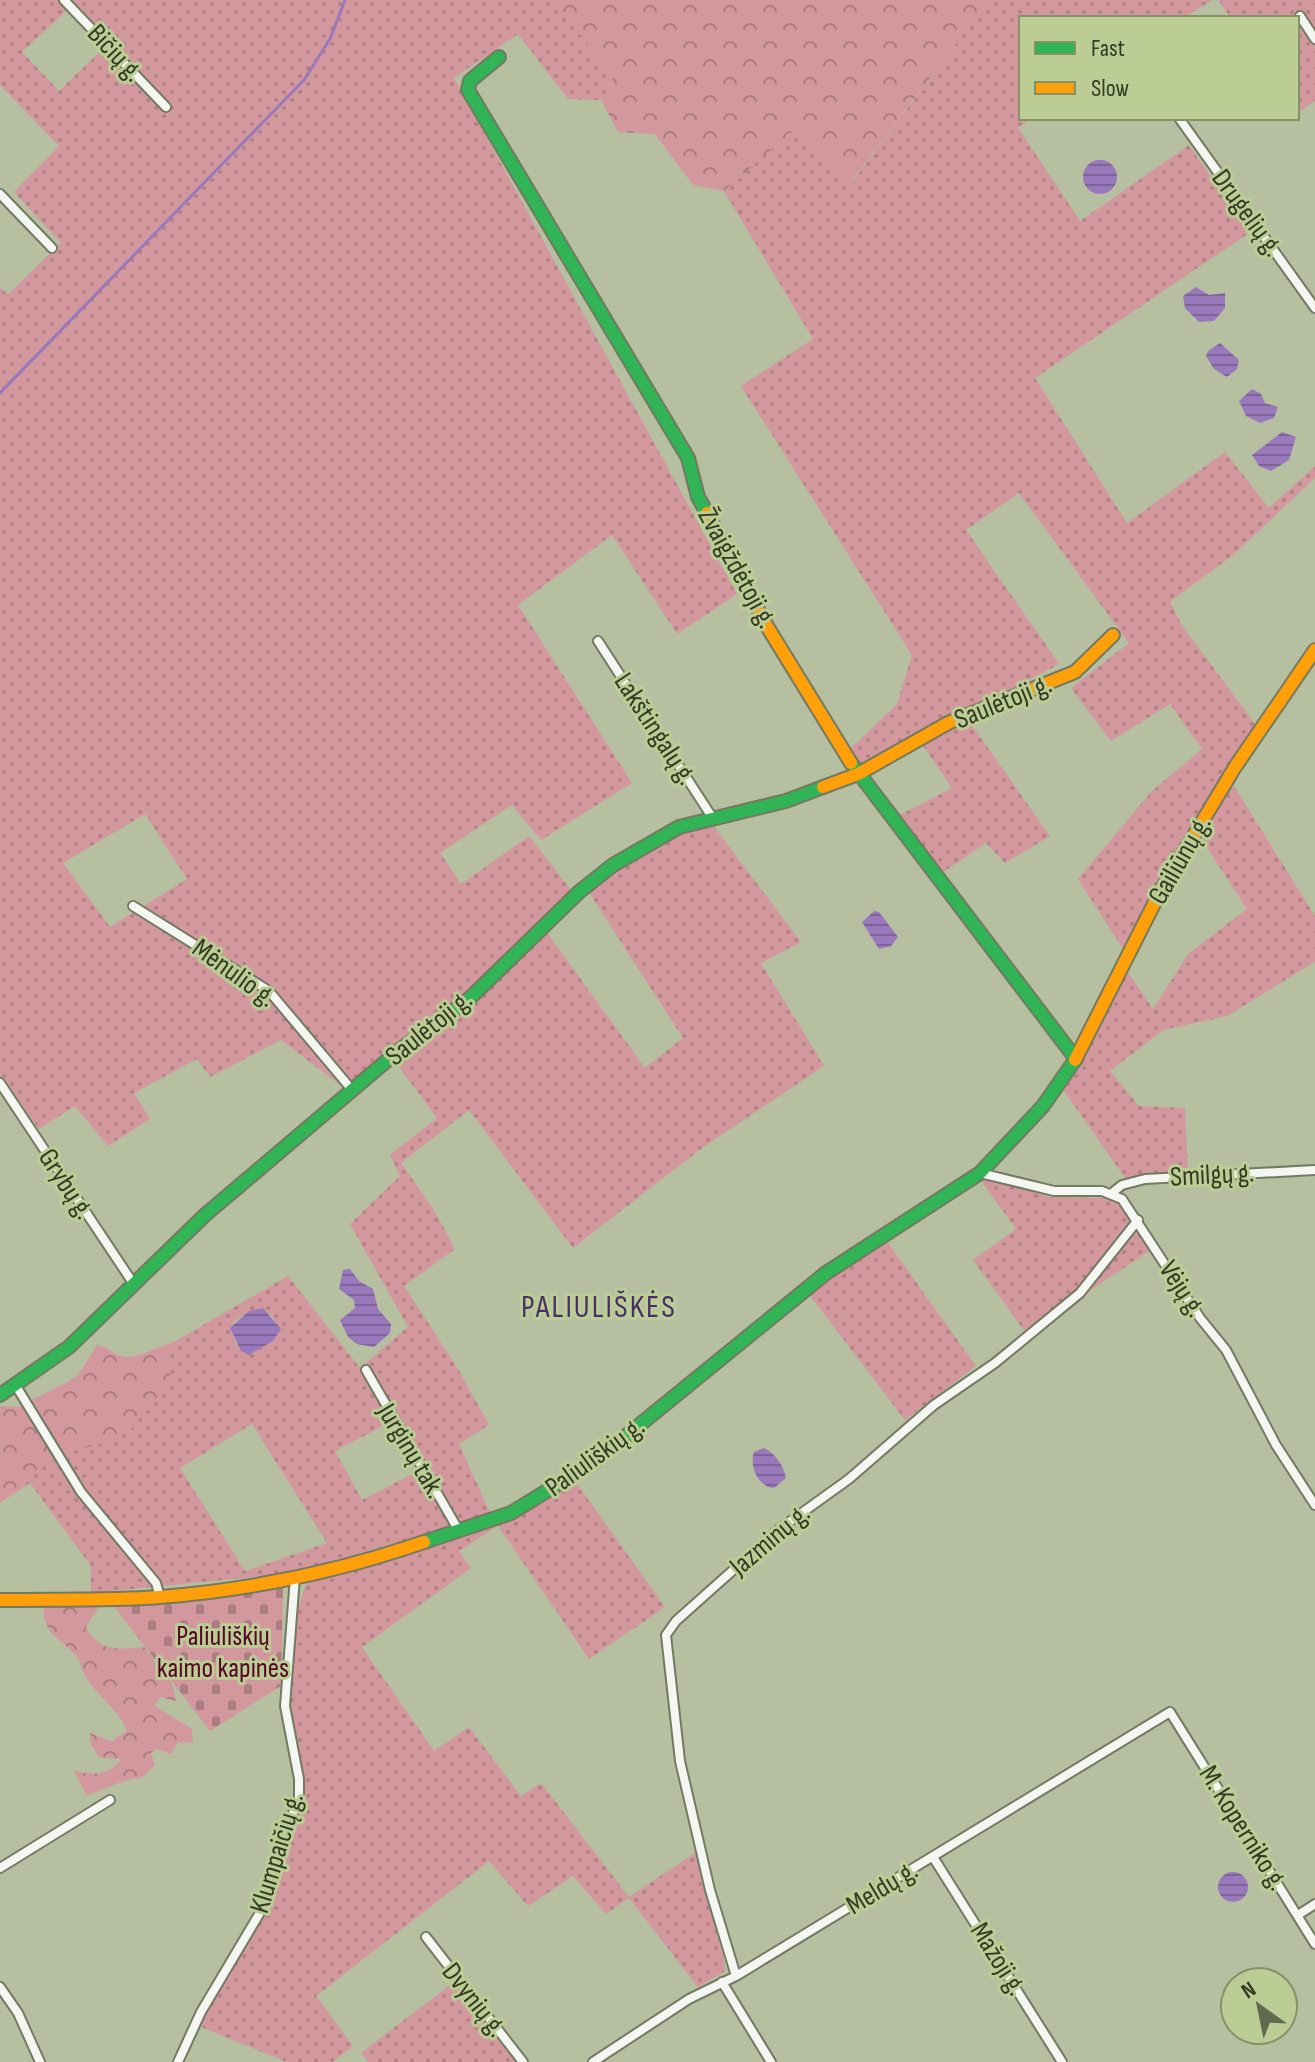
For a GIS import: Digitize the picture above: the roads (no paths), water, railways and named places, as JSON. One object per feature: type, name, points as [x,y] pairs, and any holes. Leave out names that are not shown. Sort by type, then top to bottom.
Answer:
[{"type":"street","name":"Bičių g.","points":[[64,0],[166,107]]},
{"type":"street","points":[[1300,16],[1315,39]]},
{"type":"street","name":"Žvaigždėtoji g.","points":[[499,57],[470,81],[468,90],[688,458],[698,497],[765,623],[858,774],[1076,1059]]},
{"type":"street","name":"Drugelių g.","points":[[1180,120],[1315,308]]},
{"type":"street","points":[[0,194],[52,248]]},
{"type":"street","name":"Saulėtoji g.","points":[[0,1395],[69,1347],[205,1215],[397,1052],[469,999],[568,902],[613,865],[655,838],[712,817],[786,801],[858,774],[948,723],[1075,672],[1113,635]]},
{"type":"street","name":"Lakštingalų g.","points":[[598,641],[712,817]]},
{"type":"street","name":"Gailiūnų g.","points":[[1062,1080],[1076,1059],[1161,890],[1235,767],[1315,650]]},
{"type":"street","name":"Mėnulio g.","points":[[133,906],[269,991],[353,1091]]},
{"type":"street","name":"Paliuliškių g.","points":[[0,1600],[160,1597],[295,1577],[369,1561],[511,1513],[562,1484],[618,1443],[826,1273],[980,1173],[1043,1106],[1062,1080]]},
{"type":"street","name":"Grybų g.","points":[[0,1083],[133,1283]]},
{"type":"street","name":"Smilgų g.","points":[[1112,1193],[1122,1185],[1145,1179],[1315,1170]]},
{"type":"street","points":[[980,1173],[1006,1176],[1054,1191],[1112,1193]]},
{"type":"street","name":"Vėjų g.","points":[[1112,1193],[1122,1199],[1138,1220],[1200,1318],[1226,1350],[1262,1421],[1315,1505]]},
{"type":"street","name":"Jazminų g.","points":[[736,1976],[710,1890],[680,1761],[666,1635],[676,1621],[778,1530],[849,1479],[934,1405],[995,1363],[1080,1293],[1138,1220]]},
{"type":"street","name":"Jurginų tak.","points":[[366,1370],[459,1531]]},
{"type":"street","points":[[16,1386],[81,1492],[156,1583],[160,1597]]},
{"type":"street","name":"Klumpaičių g.","points":[[178,2062],[195,2022],[261,1911],[280,1839],[299,1801],[299,1779],[285,1706],[295,1577]]},
{"type":"street","name":"Meldų g.","points":[[593,2062],[689,1999],[736,1976],[1170,1712]]},
{"type":"street","name":"M. Koperniko g.","points":[[1170,1712],[1315,1944]]},
{"type":"street","points":[[0,1868],[110,1800]]},
{"type":"street","name":"Mažoji g.","points":[[933,1857],[1062,2062]]},
{"type":"street","points":[[1298,1915],[1315,1904]]},
{"type":"street","name":"Dvynių g.","points":[[426,1937],[523,2062]]},
{"type":"street","points":[[722,1982],[771,2062]]},
{"type":"street","points":[[0,1987],[18,2013],[40,2062]]},
{"type":"waterway","points":[[0,393],[304,80],[330,39],[345,0]]},
{"type":"district","name":"PALIULIŠKĖS","points":[[599,1307]]},
{"type":"park label","name":"Paliuliškių kaimo kapinės","points":[[223,1652]]}]
